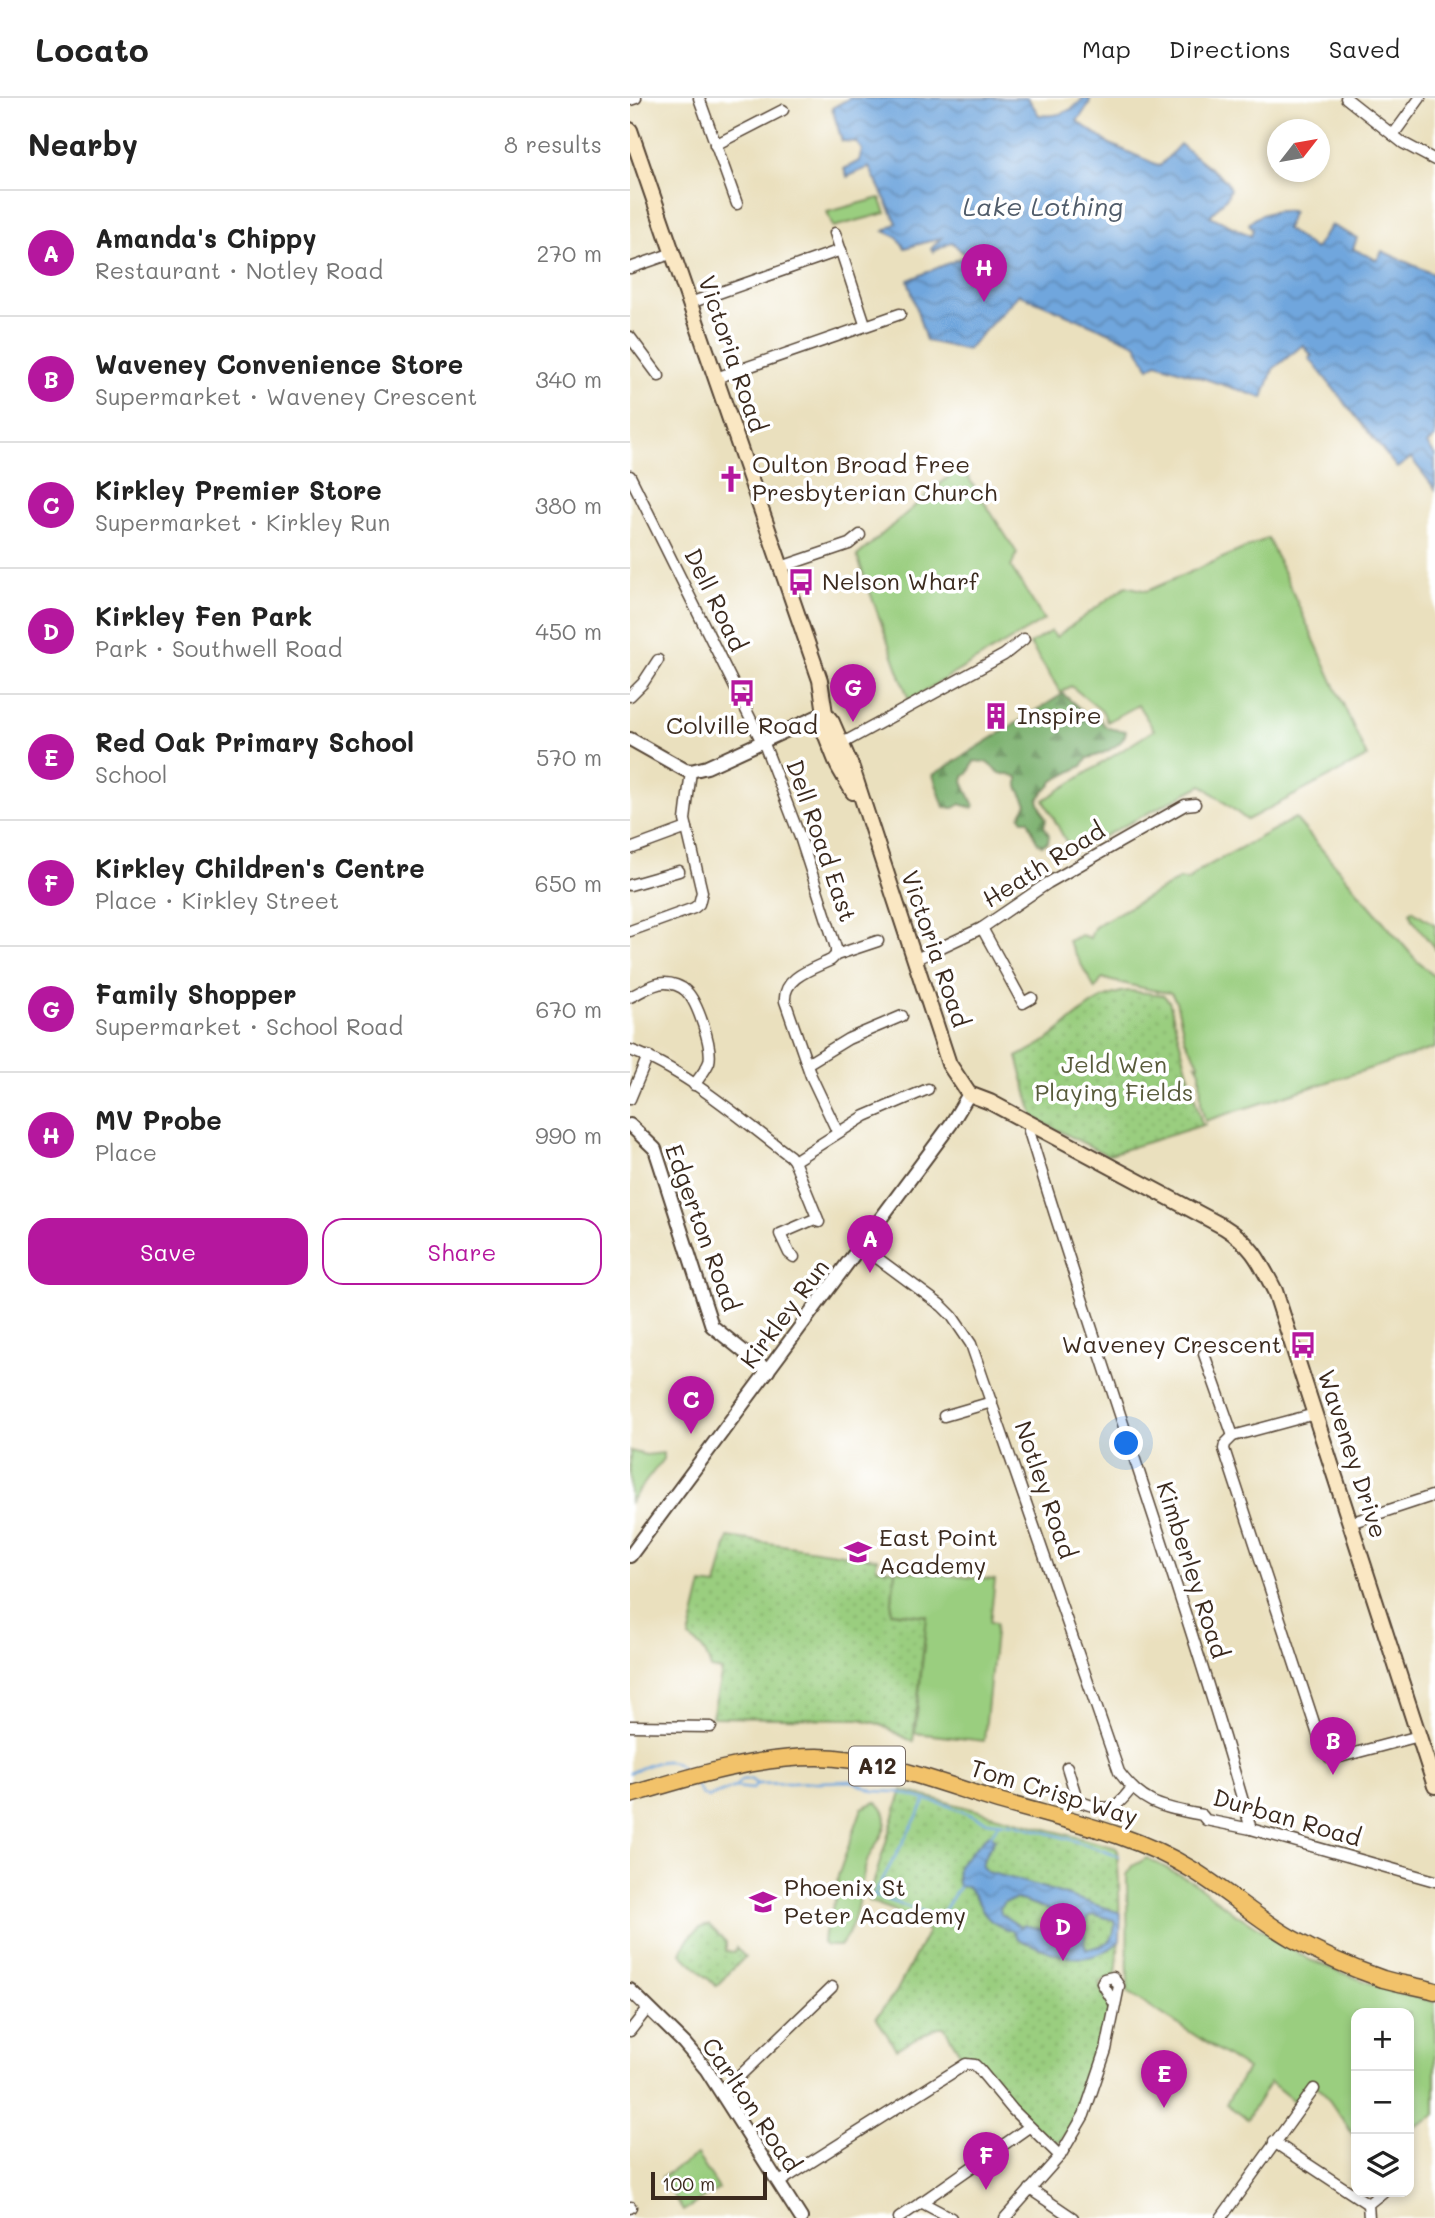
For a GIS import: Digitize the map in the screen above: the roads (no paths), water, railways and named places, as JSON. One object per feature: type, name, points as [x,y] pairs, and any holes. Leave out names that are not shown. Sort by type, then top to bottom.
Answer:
[{"type":"highway","name":"Tom Crisp Way","points":[[630,1795],[686,1778],[774,1760],[817,1757],[867,1763],[1088,1825],[1140,1843],[1192,1869],[1289,1937],[1327,1958],[1385,1980],[1435,1991]]},
{"type":"main road","name":"Victoria Road","points":[[630,130],[820,680],[825,713],[821,726],[838,766],[866,815]]},
{"type":"main road","name":"Victoria Road","points":[[825,713],[832,722],[852,768],[949,1064],[968,1094]]},
{"type":"main road","name":"Waveney Drive","points":[[968,1094],[990,1102],[1224,1227],[1255,1253],[1275,1291],[1435,1786]]},
{"type":"street","points":[[630,100],[636,98]]},
{"type":"street","points":[[699,98],[737,204]]},
{"type":"street","points":[[1346,98],[1403,143],[1435,160]]},
{"type":"street","points":[[1393,135],[1420,98]]},
{"type":"street","points":[[716,145],[783,110]]},
{"type":"street","points":[[835,233],[865,324]]},
{"type":"street","points":[[690,303],[841,250]]},
{"type":"street","points":[[630,268],[673,253]]},
{"type":"street","points":[[716,378],[900,314]]},
{"type":"street","points":[[630,337],[659,376]]},
{"type":"street","name":"Dell Road","points":[[630,476],[763,742]]},
{"type":"street","points":[[630,502],[641,496]]},
{"type":"street","points":[[781,567],[849,544],[860,535]]},
{"type":"street","points":[[841,744],[1004,655],[1024,639]]},
{"type":"street","points":[[630,696],[643,683],[658,660]]},
{"type":"street","points":[[630,739],[678,768],[691,771],[707,767],[825,713]]},
{"type":"street","name":"Dell Road East","points":[[763,742],[801,840],[836,948],[835,955]]},
{"type":"street","points":[[630,931],[699,904],[702,892],[684,813],[691,771]]},
{"type":"street","name":"Heath Road","points":[[914,960],[982,928],[1048,883],[1185,805],[1195,804]]},
{"type":"street","points":[[630,849],[687,828]]},
{"type":"street","points":[[630,885],[679,871]]},
{"type":"street","points":[[982,928],[1028,1004]]},
{"type":"street","points":[[838,1131],[807,1064],[784,991],[795,979],[831,960],[835,955],[878,941]]},
{"type":"street","points":[[630,997],[651,986],[664,983],[676,985],[694,1001],[709,1053],[708,1063],[694,1085]]},
{"type":"street","points":[[807,1064],[848,1039],[902,1016]]},
{"type":"street","points":[[630,1050],[648,1056],[694,1085],[794,1161],[818,1220],[780,1234],[789,1253],[794,1257]]},
{"type":"street","points":[[630,1099],[648,1056]]},
{"type":"street","points":[[794,1161],[865,1115],[928,1089]]},
{"type":"street","name":"Kirkley Run","points":[[630,1556],[951,1124],[968,1094]]},
{"type":"street","name":"Kimberley Road","points":[[1030,1124],[1029,1131],[1073,1277],[1192,1633],[1251,1829]]},
{"type":"street","name":"Edgerton Road","points":[[630,1125],[655,1149],[712,1326],[768,1371]]},
{"type":"street","name":"Notley Road","points":[[861,1246],[942,1306],[971,1344],[1119,1772],[1131,1789]]},
{"type":"street","points":[[1204,1354],[1233,1436]]},
{"type":"street","points":[[944,1416],[992,1402]]},
{"type":"street","points":[[1315,1414],[1233,1436],[1224,1449],[1323,1751],[1330,1758],[1336,1758],[1419,1736]]},
{"type":"street","points":[[1350,1523],[1435,1495]]},
{"type":"street","points":[[630,1726],[711,1727]]},
{"type":"street","points":[[1067,1767],[1077,1799],[1081,1803],[1113,1808],[1131,1789]]},
{"type":"street","name":"Durban Road","points":[[1131,1789],[1163,1807],[1202,1815],[1206,1820],[1251,1829],[1435,1881]]},
{"type":"street","points":[[722,2093],[831,1987]]},
{"type":"street","name":"Carlton Road","points":[[630,1990],[699,2060],[800,2218]]},
{"type":"street","points":[[1005,2218],[1060,2155],[1084,2115],[1106,2050],[1114,2003]]},
{"type":"street","points":[[630,2031],[648,2008]]},
{"type":"street","points":[[778,2183],[966,2064],[979,2069],[1029,2127],[1060,2155]]},
{"type":"street","points":[[1222,2218],[1314,2089]]},
{"type":"street","points":[[899,2218],[1029,2127]]},
{"type":"street","points":[[1274,2142],[1368,2204]]},
{"type":"street","points":[[1030,2189],[1073,2218]]},
{"type":"street","points":[[1368,2218],[1368,2204],[1376,2197]]},
{"type":"street","points":[[921,2202],[951,2218]]},
{"type":"water","name":"Lake Lothing","points":[[850,98],[1028,98],[1039,115],[1045,115],[1063,113],[1083,98],[1090,98],[1089,105],[1077,121],[1110,144],[1160,166],[1180,144],[1226,181],[1230,189],[1227,197],[1210,216],[1251,236],[1253,229],[1249,224],[1263,214],[1293,211],[1286,229],[1315,249],[1331,225],[1357,238],[1353,249],[1377,260],[1382,251],[1435,275],[1435,437],[1427,444],[1435,455],[1435,489],[1411,458],[1397,468],[1309,358],[1312,356],[1303,345],[1273,369],[1263,398],[1157,363],[1149,368],[1136,344],[1019,294],[967,350],[926,341],[908,280],[966,256],[952,242],[933,252],[931,249],[941,238],[905,248],[897,237],[884,231],[897,223],[869,167],[847,177],[844,169],[859,161],[862,150],[856,142],[842,141],[832,108]]},
{"type":"water","points":[[989,1834],[995,1839],[982,1865],[987,1872],[1121,1913],[1120,1941],[1094,1956],[1082,1958],[1057,1954],[1017,1939],[1013,1931],[993,1923],[988,1918],[967,1886],[959,1887],[958,1865]],"holes":[[[1017,1899],[1062,1916],[1070,1922],[1078,1935],[1075,1937],[1024,1925],[1021,1927],[1001,1914],[1000,1908],[1004,1902]],[[1093,1914],[1114,1920],[1115,1927],[1112,1937],[1105,1944],[1087,1949],[1084,1943],[1088,1917]]]},
{"type":"waterway","points":[[630,1773],[664,1761],[671,1761],[682,1768]]},
{"type":"waterway","points":[[736,1786],[741,1780],[750,1779],[757,1784]]},
{"type":"waterway","points":[[696,1785],[703,1795],[709,1797],[735,1787],[753,1789],[757,1784],[852,1781],[874,1791],[898,1792],[949,1806],[986,1821],[1015,1824],[1118,1856]]},
{"type":"waterway","points":[[925,1802],[874,1895],[942,1919]]},
{"type":"waterway","points":[[991,1836],[999,1822]]},
{"type":"waterway","points":[[942,1914],[959,1887]]},
{"type":"place","name":"MV Probe","points":[[984,302]]},
{"type":"place","name":"Oulton Broad Free Presbyterian Church","points":[[731,479]]},
{"type":"place","name":"Nelson Wharf","points":[[801,582]]},
{"type":"place","name":"Colville Road","points":[[742,693]]},
{"type":"place","name":"Inspire","points":[[996,716]]},
{"type":"place","name":"Family Shopper","points":[[853,722]]},
{"type":"place","name":"Amanda's Chippy","points":[[870,1273]]},
{"type":"place","name":"Waveney Crescent","points":[[1303,1345]]},
{"type":"place","name":"Kirkley Premier Store","points":[[691,1434]]},
{"type":"place","name":"East Point Academy","points":[[858,1552]]},
{"type":"place","name":"Waveney Convenience Store","points":[[1333,1775]]},
{"type":"place","name":"Phoenix St Peter Academy","points":[[763,1902]]},
{"type":"place","name":"Kirkley Fen Park","points":[[1063,1961]]},
{"type":"place","name":"Red Oak Primary School","points":[[1164,2108]]},
{"type":"place","name":"Kirkley Children's Centre","points":[[986,2190]]},
{"type":"park label","name":"Jeld Wen Playing Fields","points":[[1114,1079]]}]
